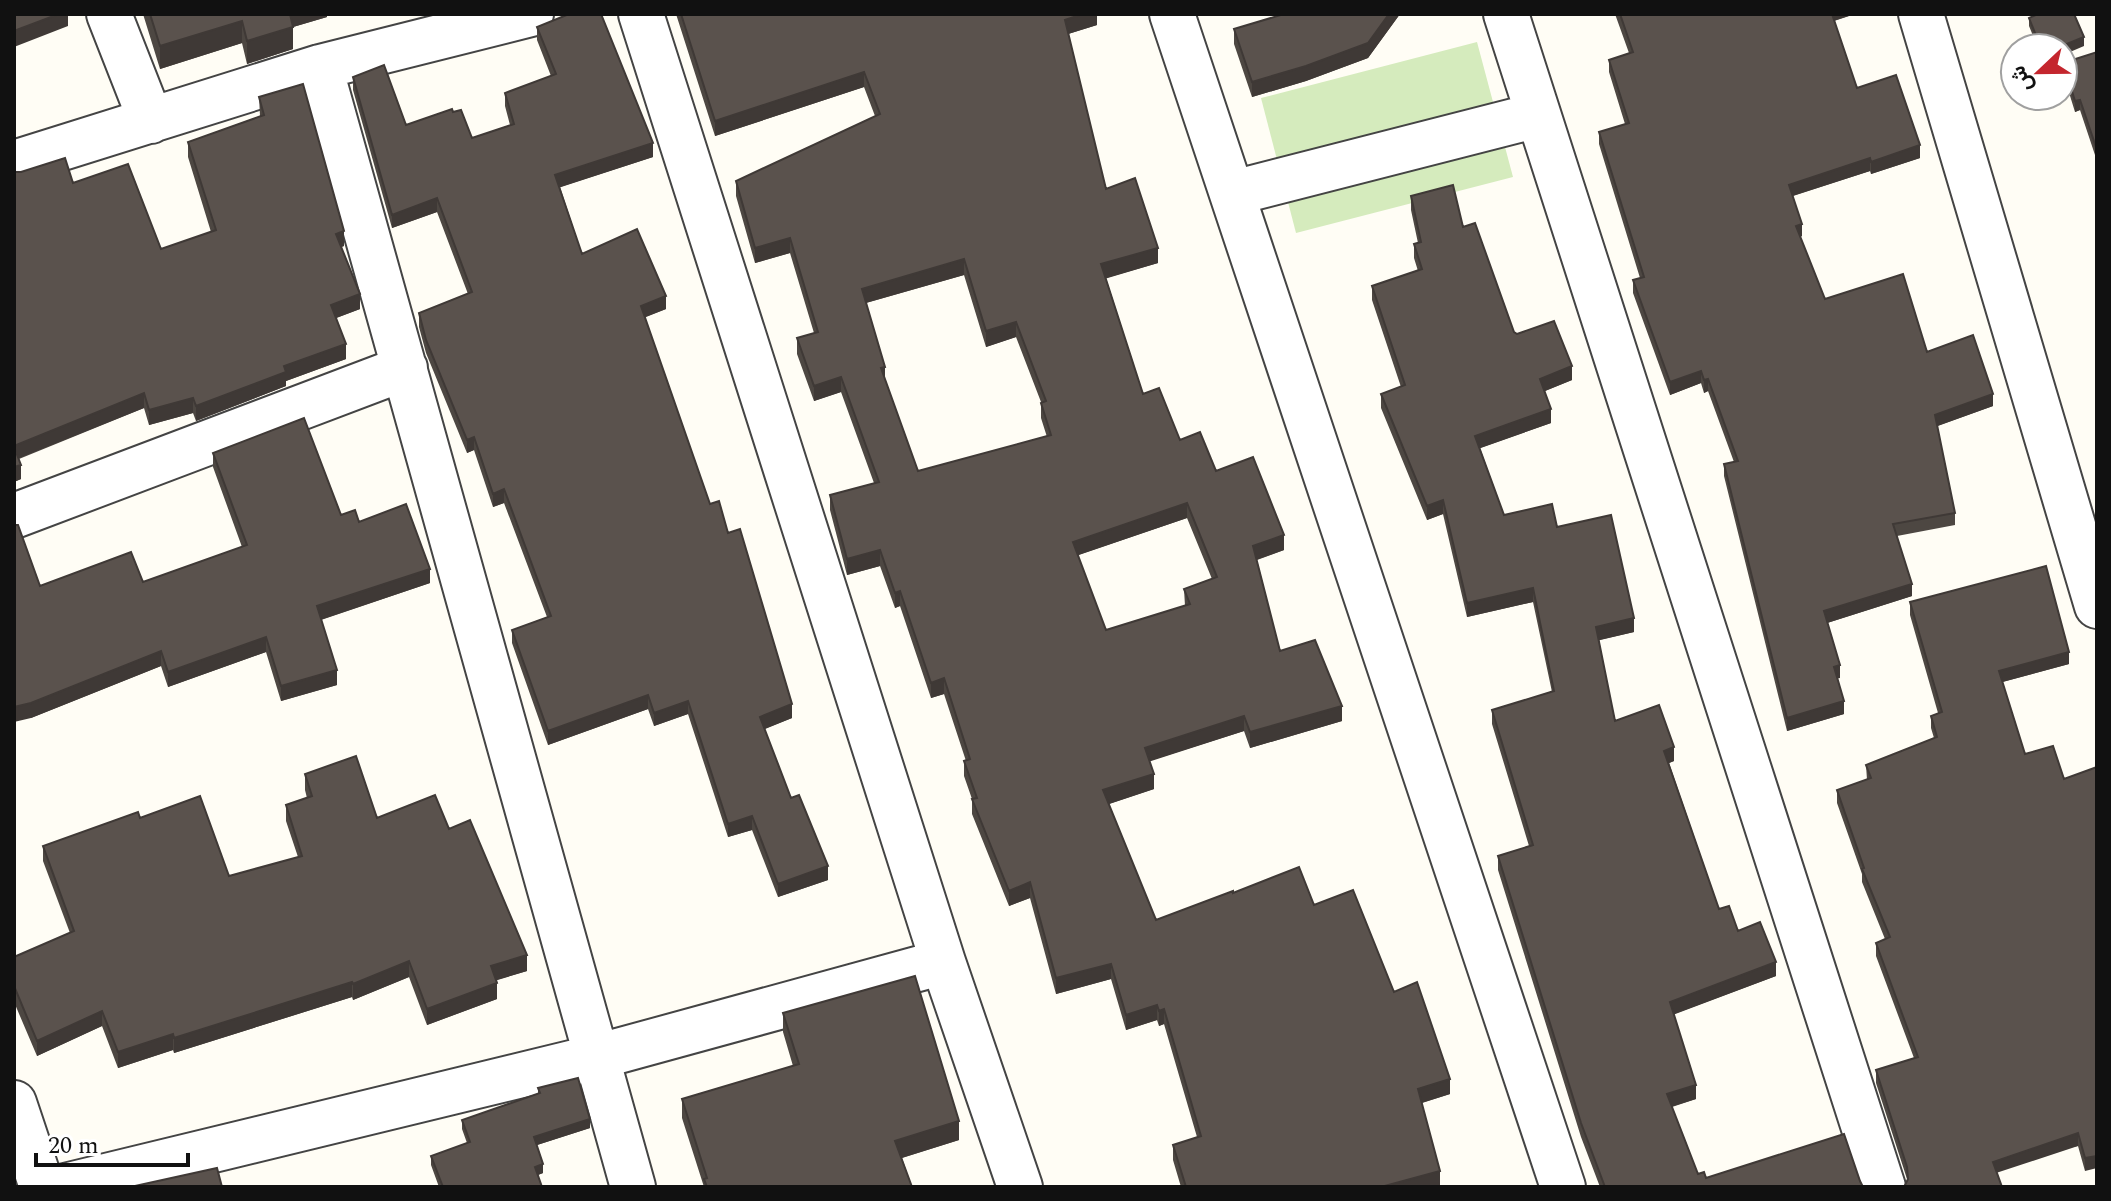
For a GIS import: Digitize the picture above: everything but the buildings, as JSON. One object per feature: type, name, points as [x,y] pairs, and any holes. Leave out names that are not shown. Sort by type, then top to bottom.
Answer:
[{"type":"street","points":[[109,14],[151,121]]},
{"type":"street","points":[[14,163],[320,67],[531,14]]},
{"type":"street","points":[[641,14],[943,962],[1020,1187]]},
{"type":"street","points":[[1172,14],[1563,1187]]},
{"type":"street","points":[[1506,14],[1883,1187]]},
{"type":"street","points":[[1921,14],[2097,606]]},
{"type":"street","points":[[320,67],[633,1187]]},
{"type":"street","points":[[1233,193],[1538,115]]},
{"type":"street","points":[[14,516],[405,368]]},
{"type":"street","points":[[61,1187],[596,1057],[943,962]]},
{"type":"street","points":[[14,1103],[42,1187]]},
{"type":"green space","points":[[1477,42],[1513,177],[1296,233],[1261,98]]}]
